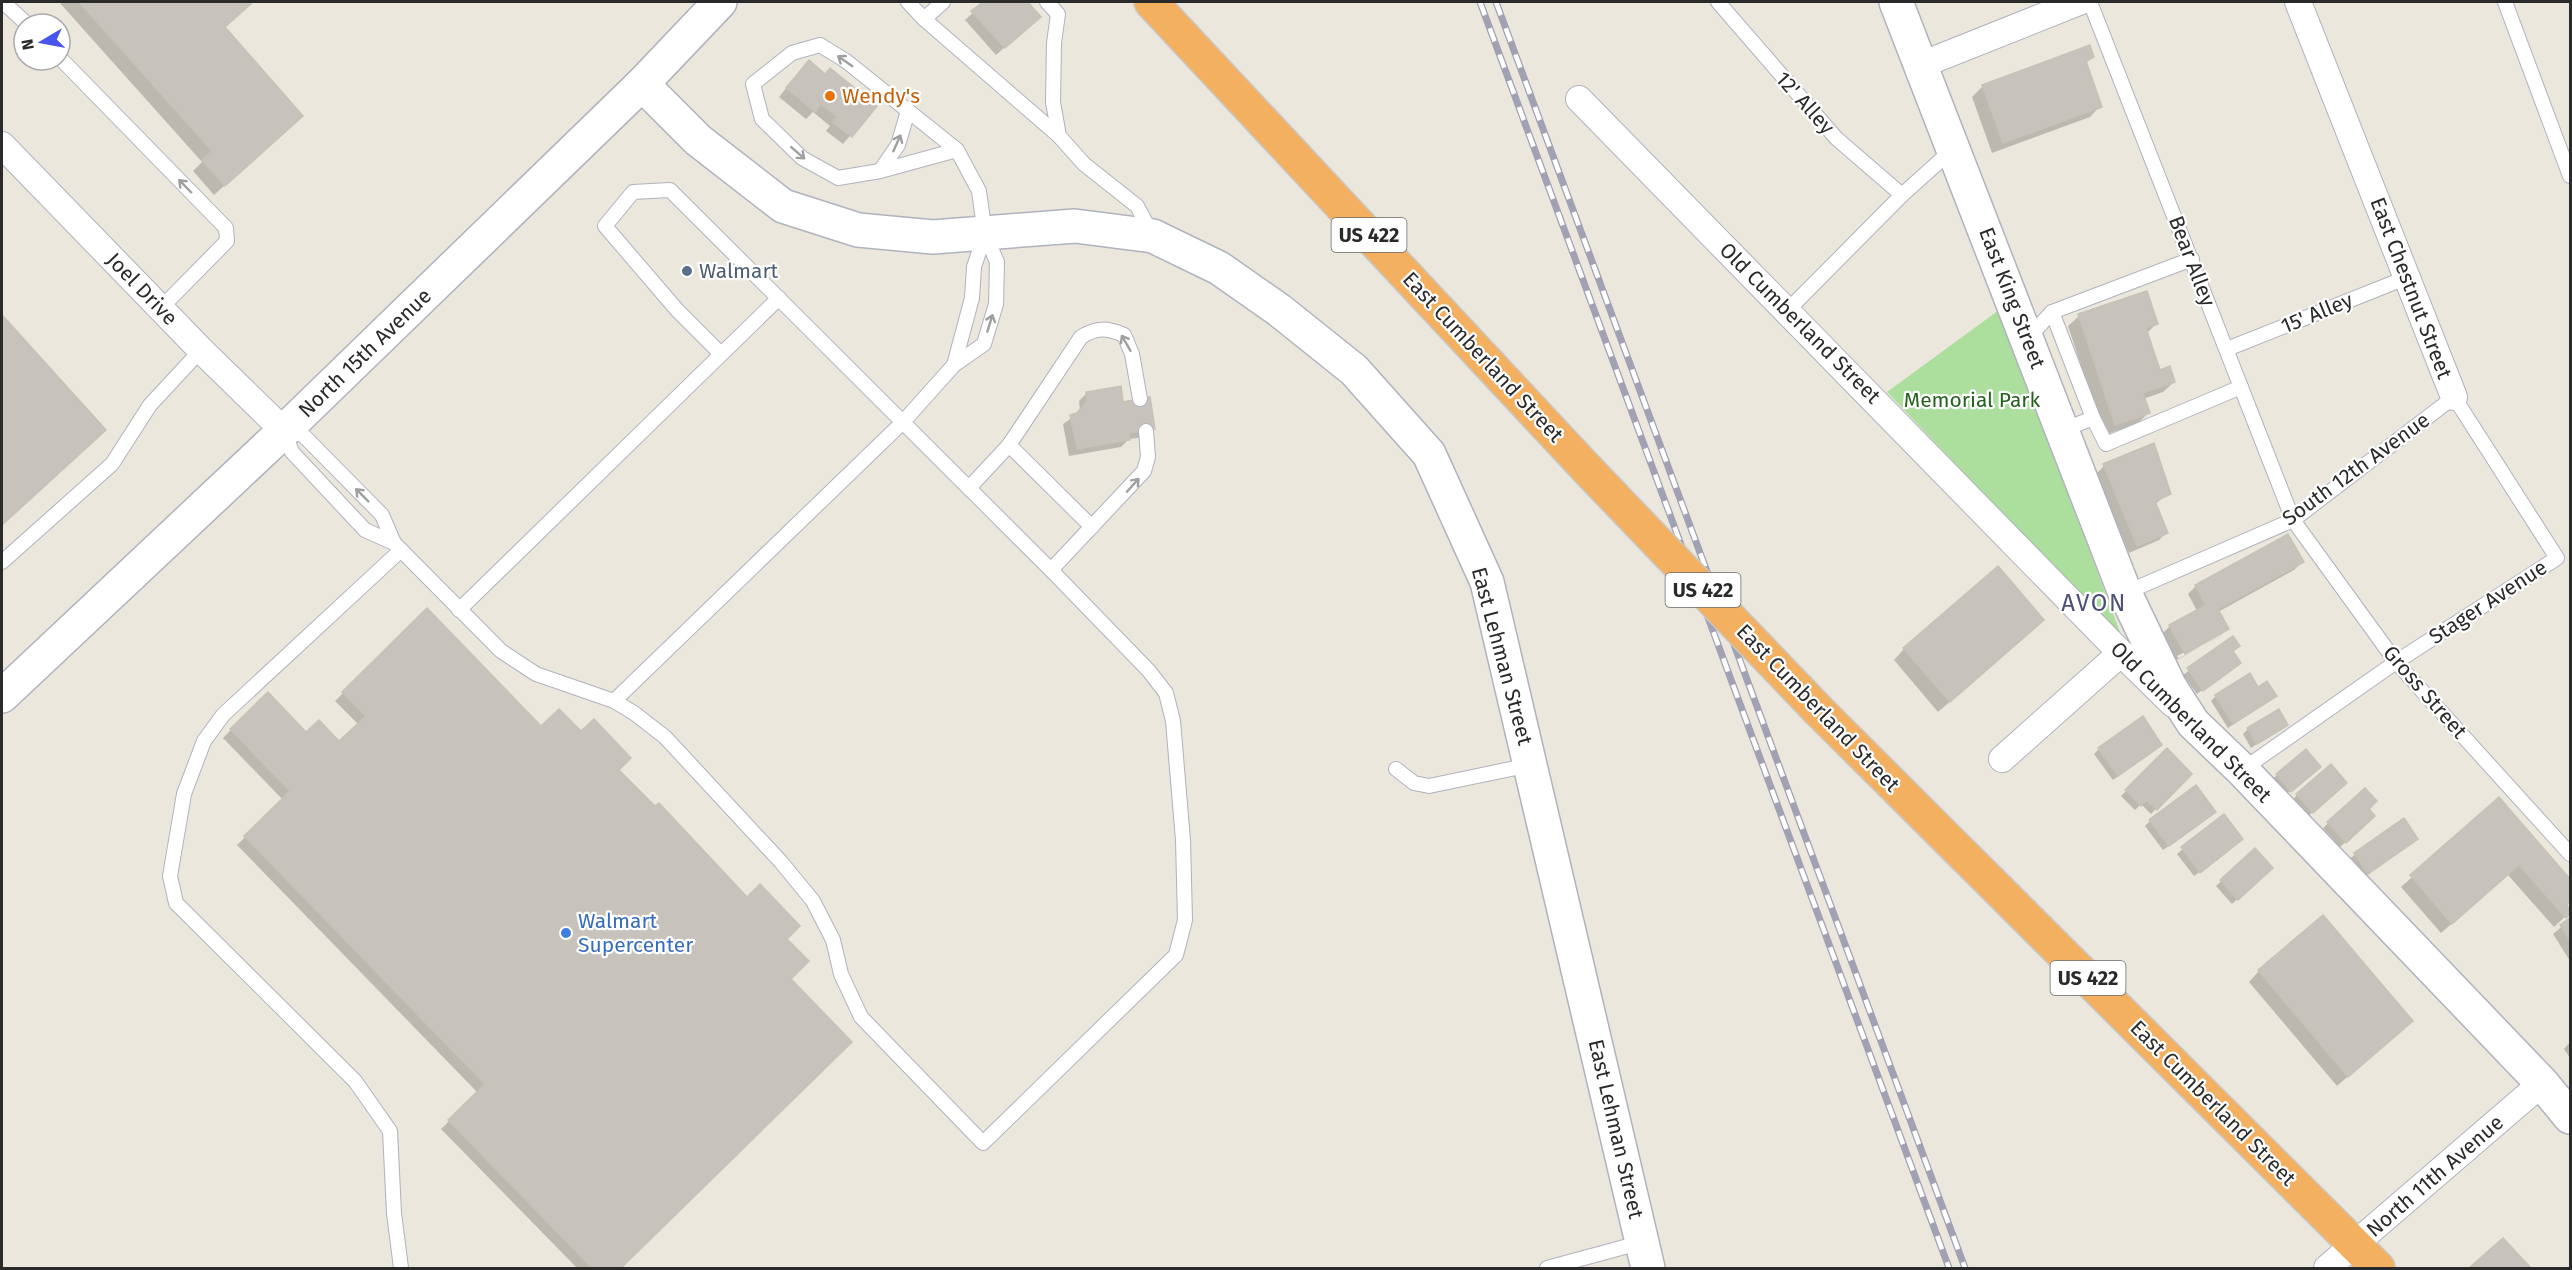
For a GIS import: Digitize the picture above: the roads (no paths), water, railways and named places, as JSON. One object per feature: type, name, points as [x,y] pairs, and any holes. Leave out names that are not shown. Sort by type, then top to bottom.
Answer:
[{"type":"highway","name":"East Cumberland Street","points":[[1151,2],[1587,469],[1819,711],[2367,1257]]},
{"type":"street","name":"North 15th Avenue","points":[[2,696],[284,431],[642,84],[720,2]]},
{"type":"street","name":"East King Street","points":[[1896,2],[2028,339],[2078,424],[2125,593],[2170,687],[2193,723]]},
{"type":"street","points":[[1921,65],[2079,2]]},
{"type":"street","name":"East Chestnut Street","points":[[2298,2],[2454,397]]},
{"type":"street","name":"East Lehman Street","points":[[642,84],[698,140],[783,206],[858,230],[933,237],[1075,226],[1153,236],[1218,268],[1279,310],[1354,370],[1429,454],[1486,582],[1645,1255]]},
{"type":"street","name":"Old Cumberland Street","points":[[1580,99],[2121,653],[2242,770],[2542,1083],[2571,1117]]},
{"type":"street","name":"Joel Drive","points":[[2,145],[201,350],[284,431]]},
{"type":"street","points":[[2002,759],[2121,653]]},
{"type":"street","name":"North 11th Avenue","points":[[2327,1269],[2367,1257],[2399,1204],[2542,1083]]},
{"type":"lane","points":[[908,2],[924,19],[1059,136],[1084,164],[1137,206],[1153,236]]},
{"type":"lane","points":[[924,19],[943,2]]},
{"type":"lane","points":[[1047,2],[1059,14],[1054,43],[1053,102],[1059,136]]},
{"type":"lane","name":"12' Alley","points":[[1718,2],[1836,138],[1902,195]]},
{"type":"lane","name":"Bear Alley","points":[[2090,2],[2293,520]]},
{"type":"lane","points":[[2505,2],[2571,176]]},
{"type":"lane","points":[[614,701],[903,422],[954,365],[984,344],[996,304],[997,262],[985,234],[979,191],[957,150],[846,61],[820,45],[792,53],[753,84],[762,119],[802,158],[838,178],[880,171],[957,150]]},
{"type":"lane","points":[[72,70],[226,228],[227,241],[161,308]]},
{"type":"lane","points":[[880,171],[898,145],[908,111]]},
{"type":"lane","points":[[1788,310],[1902,195],[1954,149]]},
{"type":"lane","points":[[284,431],[303,435],[382,515],[397,546],[501,651],[536,674],[614,701],[665,737],[781,862],[824,918],[850,997],[861,1017],[983,1143],[1176,955],[1185,920],[1183,840],[1173,721],[1166,693],[1149,670],[1051,570],[670,190],[633,192],[604,226],[677,310],[721,354]]},
{"type":"lane","points":[[954,365],[972,298],[975,267],[985,234]]},
{"type":"lane","points":[[2028,339],[2052,312],[2192,260]]},
{"type":"lane","name":"15' Alley","points":[[2227,350],[2408,277]]},
{"type":"lane","points":[[459,610],[779,298]]},
{"type":"lane","points":[[2052,312],[2078,424],[2106,444],[2241,387]]},
{"type":"lane","points":[[969,488],[1010,445],[1078,342],[1094,329],[1110,329],[1124,335],[1132,354],[1140,399]]},
{"type":"lane","points":[[2,562],[112,464],[150,405],[201,350]]},
{"type":"lane","name":"South 12th Avenue","points":[[2125,593],[2293,520],[2454,397]]},
{"type":"lane","name":"East Chestnut Street","points":[[2454,397],[2557,558]]},
{"type":"lane","points":[[284,431],[292,452],[365,530],[397,546]]},
{"type":"lane","points":[[1051,570],[1144,471],[1148,457],[1146,431]]},
{"type":"lane","points":[[1010,445],[1092,528]]},
{"type":"lane","name":"Gross Street","points":[[2293,520],[2396,662],[2571,854]]},
{"type":"lane","points":[[397,546],[223,715],[204,741],[184,794],[170,876],[176,903],[354,1081],[390,1131],[394,1213],[400,1269]]},
{"type":"lane","name":"Stager Avenue","points":[[2242,770],[2396,662],[2557,558]]},
{"type":"lane","points":[[1396,769],[1414,783],[1429,786],[1530,765]]},
{"type":"lane","points":[[1547,1269],[1645,1255]]},
{"type":"railway","points":[[1480,2],[1949,1268]]},
{"type":"railway","points":[[1496,2],[1965,1268]]},
{"type":"place","name":"Wendy's","points":[[830,96]]},
{"type":"place","name":"Walmart","points":[[687,271]]},
{"type":"place","name":"Walmart Supercenter","points":[[566,933]]},
{"type":"district","name":"AVON","points":[[2094,603]]},
{"type":"park label","name":"Memorial Park","points":[[1972,400]]}]
